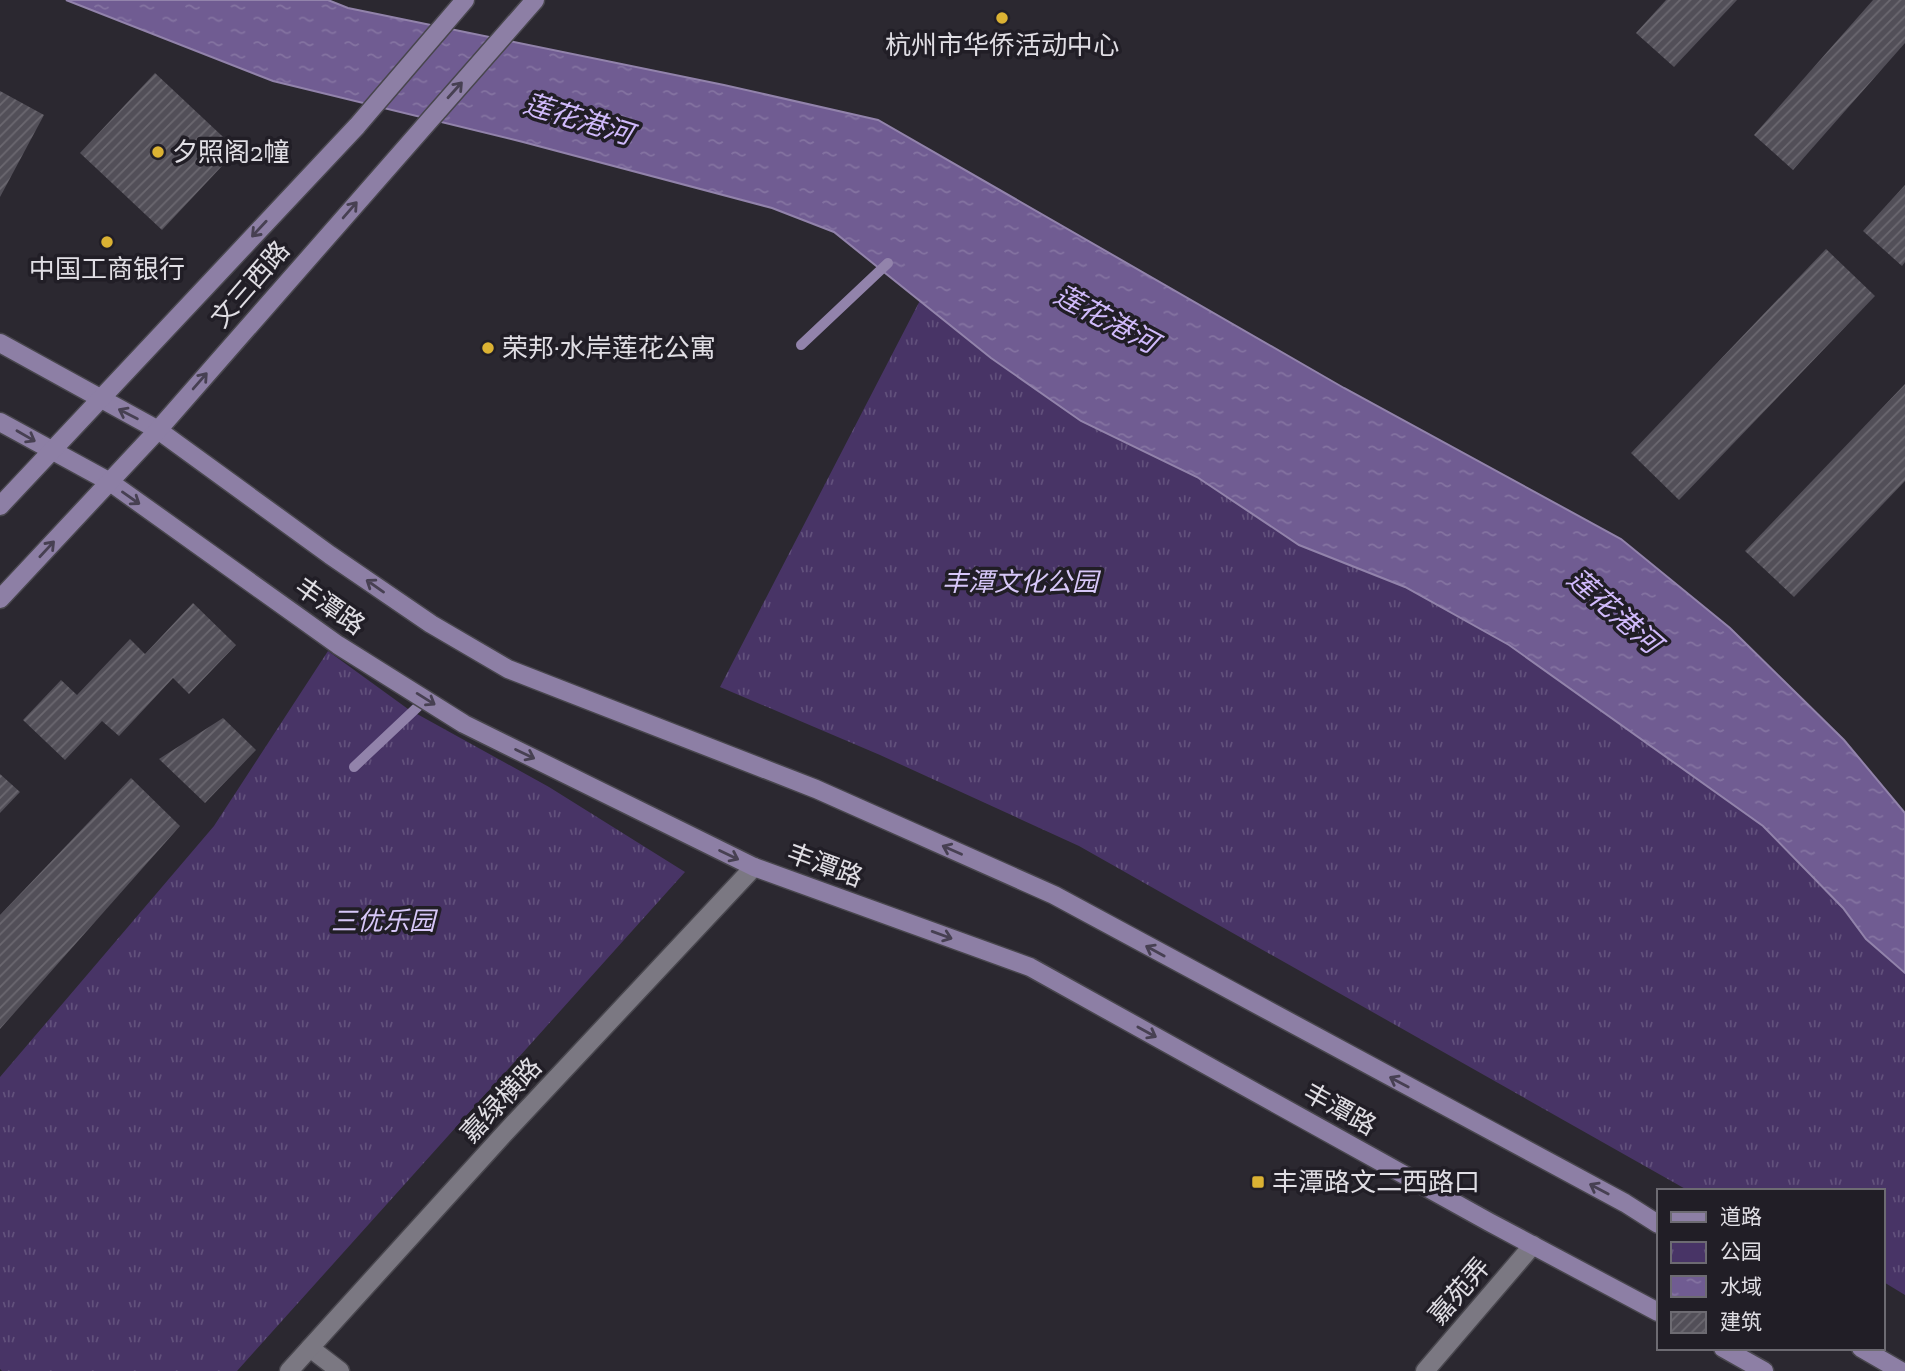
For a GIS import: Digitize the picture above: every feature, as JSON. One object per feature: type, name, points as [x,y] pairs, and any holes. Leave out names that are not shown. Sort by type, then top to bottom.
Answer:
[{"type":"main road","name":"文三西路","points":[[0,506],[356,126],[465,0]]},
{"type":"main road","name":"文三西路","points":[[0,598],[158,430],[532,3]]},
{"type":"main road","name":"丰潭路","points":[[0,343],[158,430],[330,555],[431,624],[508,669],[816,789],[1054,895],[1625,1203],[1657,1223]]},
{"type":"main road","name":"丰潭路","points":[[0,422],[110,482],[338,645],[464,724],[754,867],[1030,967],[1657,1311]]},
{"type":"main road","points":[[1727,1350],[1764,1371]]},
{"type":"main road","points":[[1864,1350],[1901,1371]]},
{"type":"street","name":"嘉绿横路","points":[[289,1371],[503,1135],[754,867]]},
{"type":"street","name":"嘉苑弄","points":[[1425,1371],[1533,1245]]},
{"type":"street","points":[[310,1348],[340,1371]]},
{"type":"green space","name":"丰潭文化公园","points":[[929,283],[1568,645],[1905,928],[1905,1295],[1884,1282],[1884,1189],[1685,1189],[1079,846],[880,755],[720,687]]},
{"type":"green space","name":"三优乐园","points":[[328,651],[408,709],[549,787],[685,872],[237,1371],[2,1371],[0,1077],[214,826]]},
{"type":"water","name":"莲花港河","points":[[66,0],[328,0],[348,8],[724,85],[878,120],[1344,388],[1621,539],[1730,628],[1844,740],[1905,813],[1905,973],[1866,939],[1843,908],[1763,826],[1509,645],[1405,587],[1299,545],[1197,477],[1081,421],[991,358],[834,232],[772,208],[523,142],[273,81]]},
{"type":"building","points":[[1666,0],[1737,0],[1674,67],[1636,33]]},
{"type":"building","points":[[1873,0],[1905,0],[1905,43],[1793,170],[1754,135]]},
{"type":"building","name":"夕照阁2幢","points":[[155,73],[237,150],[162,230],[80,153]]},
{"type":"building","points":[[0,91],[44,115],[0,197]]},
{"type":"building","points":[[1905,185],[1905,262],[1902,266],[1863,231]]},
{"type":"building","points":[[1826,249],[1875,296],[1679,500],[1631,453]]},
{"type":"building","points":[[1905,384],[1905,481],[1794,597],[1745,551]]},
{"type":"building","points":[[193,603],[236,645],[189,694],[173,678],[119,736],[102,721],[65,760],[23,720],[61,680],[77,695],[130,639],[145,654]]},
{"type":"building","points":[[223,718],[256,750],[205,803],[159,759]]},
{"type":"building","points":[[0,774],[20,792],[0,813]]},
{"type":"building","points":[[131,778],[180,826],[0,1029],[0,915]]},
{"type":"waterway","points":[[801,345],[888,263]]},
{"type":"waterway","points":[[354,767],[426,699]]},
{"type":"place","name":"杭州市华侨活动中心","points":[[1002,18]]},
{"type":"place","name":"夕照阁2幢","points":[[158,152]]},
{"type":"place","name":"中国工商银行","points":[[107,242]]},
{"type":"place","name":"荣邦·水岸莲花公寓","points":[[488,348]]},
{"type":"place","name":"丰潭路文二西路口","points":[[1258,1182]]}]
